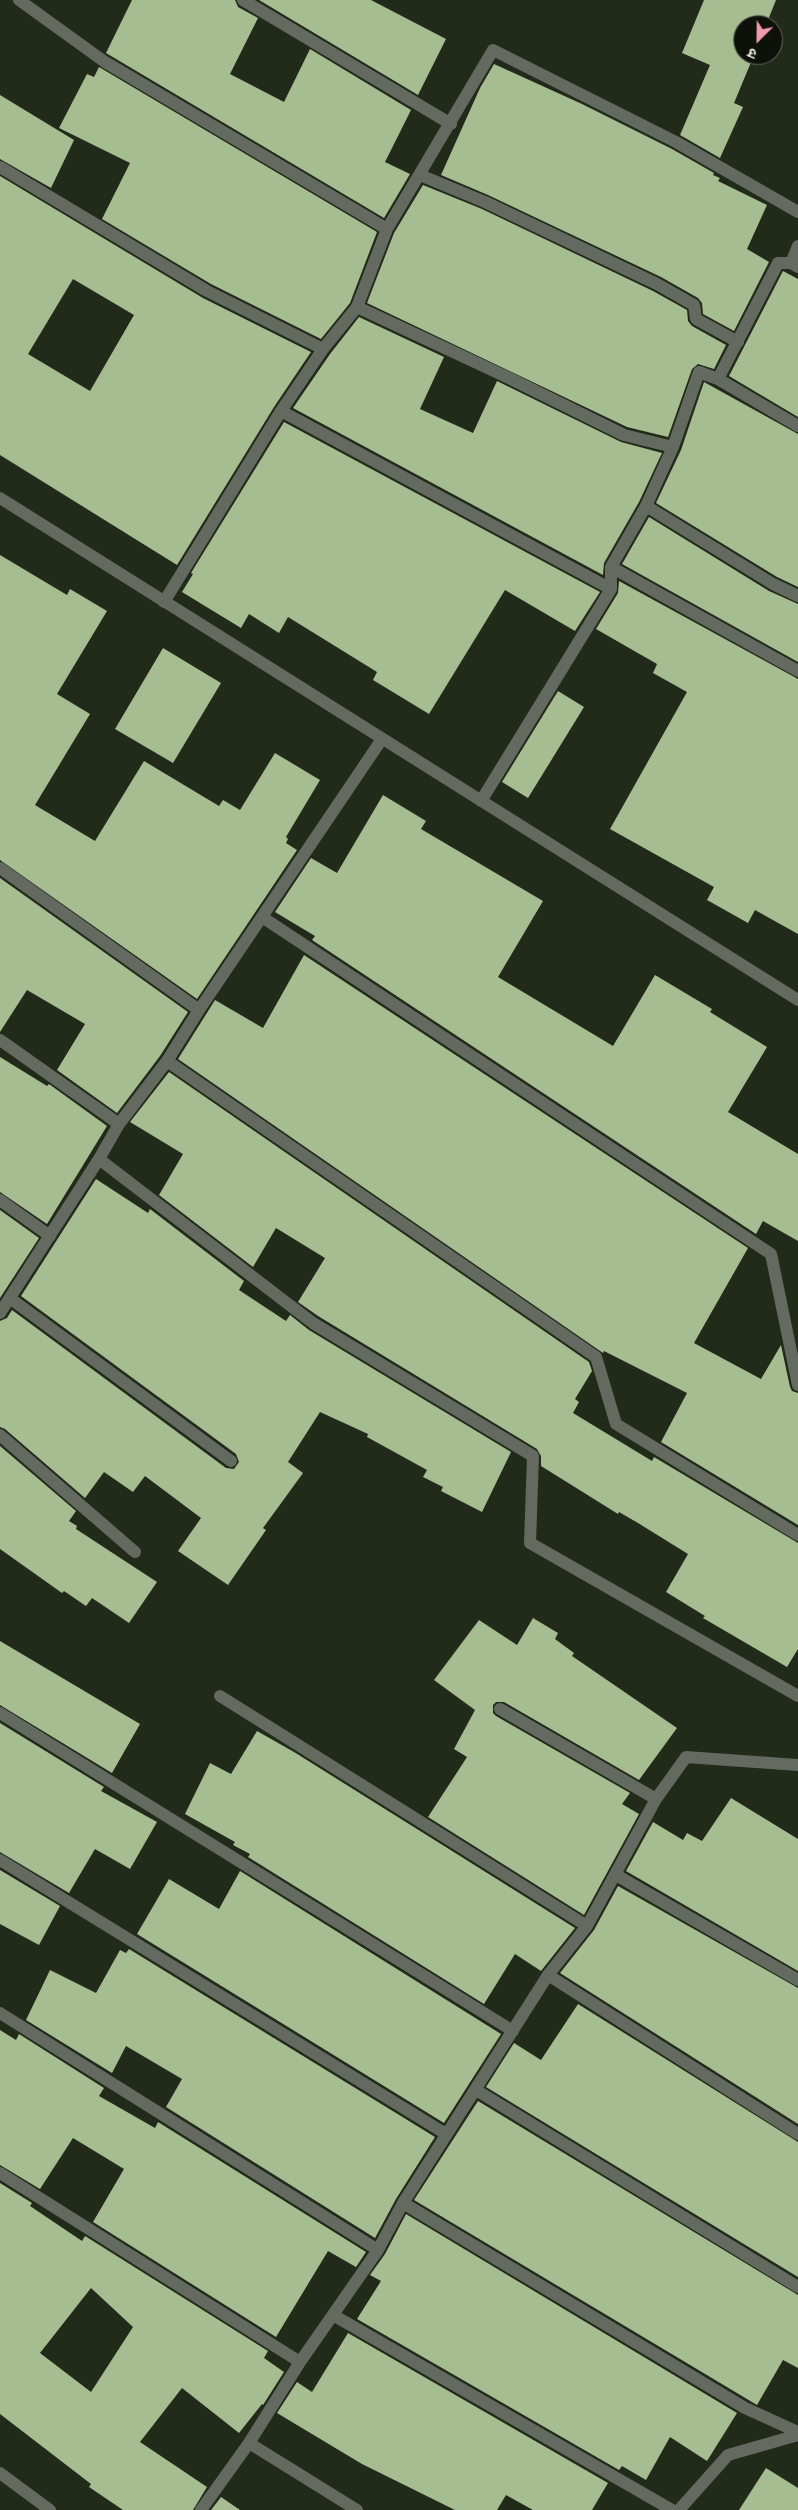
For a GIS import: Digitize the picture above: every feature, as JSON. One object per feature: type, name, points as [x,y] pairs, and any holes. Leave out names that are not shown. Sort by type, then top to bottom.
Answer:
[{"type":"street","points":[[19,0],[105,62],[387,229]]},
{"type":"street","points":[[243,0],[451,124]]},
{"type":"street","points":[[164,602],[281,411],[323,350],[357,307],[387,229],[451,124],[493,50],[676,142],[798,212]]},
{"type":"street","points":[[0,167],[207,291],[323,350]]},
{"type":"street","points":[[420,175],[485,202],[657,284],[694,305],[696,319],[738,342]]},
{"type":"street","points":[[718,379],[778,263],[795,265],[798,246]]},
{"type":"street","points":[[357,307],[507,376],[624,435],[673,447]]},
{"type":"street","points":[[482,801],[611,589],[611,567],[646,506],[673,447],[699,372],[718,379],[798,426]]},
{"type":"street","points":[[281,411],[611,589]]},
{"type":"street","points":[[0,498],[798,1000]]},
{"type":"street","points":[[646,506],[773,584],[798,596]]},
{"type":"street","points":[[611,567],[798,671]]},
{"type":"street","points":[[0,1314],[99,1159],[119,1124],[167,1061],[199,1010],[382,739]]},
{"type":"street","points":[[0,868],[199,1010]]},
{"type":"street","points":[[262,917],[771,1254],[798,1385]]},
{"type":"street","points":[[0,1040],[119,1124]]},
{"type":"street","points":[[167,1061],[596,1357],[616,1424],[798,1535]]},
{"type":"street","points":[[99,1159],[313,1323],[533,1456],[530,1543],[798,1696]]},
{"type":"street","points":[[0,1200],[50,1236]]},
{"type":"street","points":[[11,1299],[231,1461]]},
{"type":"street","points":[[0,1435],[135,1552]]},
{"type":"street","points":[[220,1696],[587,1926]]},
{"type":"street","points":[[500,1709],[656,1799]]},
{"type":"street","points":[[0,1713],[513,2031]]},
{"type":"street","points":[[201,2510],[249,2443],[300,2362],[378,2250],[403,2203],[548,1975],[587,1926],[656,1799],[686,1757],[798,1765]]},
{"type":"street","points":[[0,1860],[446,2134]]},
{"type":"street","points":[[616,1875],[798,1980]]},
{"type":"street","points":[[548,1975],[798,2134]]},
{"type":"street","points":[[0,2013],[378,2250]]},
{"type":"street","points":[[476,2090],[798,2287]]},
{"type":"street","points":[[0,2173],[300,2362]]},
{"type":"street","points":[[403,2203],[745,2408],[798,2433]]},
{"type":"street","points":[[333,2315],[672,2510]]},
{"type":"street","points":[[679,2510],[728,2455],[798,2433]]},
{"type":"street","points":[[249,2443],[357,2510]]},
{"type":"street","points":[[0,2473],[50,2510]]},
{"type":"building","points":[[132,0],[235,0],[238,7],[258,18],[230,74],[284,102],[310,49],[411,110],[385,162],[410,174],[384,218],[106,53]]},
{"type":"building","points":[[259,0],[371,0],[446,39],[418,95]]},
{"type":"building","points":[[704,0],[776,0],[770,15],[733,15],[733,65],[750,65],[734,103],[743,107],[720,158],[680,135],[710,65],[682,53]]},
{"type":"building","points":[[494,64],[582,104],[672,149],[714,173],[713,175],[720,178],[718,181],[767,205],[747,249],[769,262],[734,331],[703,314],[702,303],[698,298],[661,277],[488,195],[441,175],[480,88]]},
{"type":"building","points":[[99,67],[377,232],[350,303],[321,339],[211,284],[102,219],[130,163],[59,128],[87,74],[94,77]]},
{"type":"building","points":[[0,95],[74,140],[51,188],[0,159]]},
{"type":"building","points":[[0,176],[203,298],[311,352],[274,407],[177,565],[0,455]],"holes":[[[73,279],[134,315],[90,391],[28,354]]]},
{"type":"building","points":[[423,185],[482,209],[653,291],[687,310],[688,321],[692,326],[726,345],[714,369],[698,364],[692,369],[668,437],[627,427],[367,303],[394,233]]},
{"type":"building","points":[[783,271],[798,279],[798,417],[729,376]]},
{"type":"building","points":[[359,317],[444,357],[420,409],[473,433],[497,381],[621,442],[662,453],[639,502],[604,563],[603,575],[293,408],[330,354]]},
{"type":"building","points":[[704,382],[798,434],[798,587],[777,577],[656,503],[681,450]]},
{"type":"building","points":[[284,422],[600,592],[575,631],[505,590],[429,714],[373,680],[377,672],[288,617],[279,633],[249,614],[241,628],[182,592],[193,574],[191,573]]},
{"type":"building","points":[[649,517],[769,591],[798,604],[798,662],[622,564]]},
{"type":"building","points":[[0,555],[67,595],[70,589],[107,611],[57,694],[90,714],[35,805],[95,841],[144,761],[219,806],[223,800],[240,810],[275,753],[320,780],[286,837],[288,839],[286,843],[297,850],[197,999],[0,860]]},
{"type":"building","points":[[619,581],[798,679],[798,934],[755,910],[748,923],[707,900],[714,887],[610,829],[687,692],[653,673],[657,664],[596,629],[618,593]]},
{"type":"building","points":[[163,648],[221,683],[173,763],[115,729]]},
{"type":"building","points":[[558,691],[584,707],[528,798],[502,782]]},
{"type":"building","points":[[383,795],[426,821],[421,829],[543,901],[498,977],[613,1046],[655,975],[712,1009],[710,1012],[767,1047],[728,1112],[798,1154],[798,1241],[763,1221],[756,1234],[312,940],[315,936],[275,912],[311,858],[337,873]]},
{"type":"building","points":[[0,878],[188,1012],[160,1056],[117,1113],[57,1070],[85,1024],[27,990],[0,1032]]},
{"type":"building","points":[[304,955],[748,1248],[694,1343],[761,1379],[781,1345],[790,1387],[792,1391],[798,1393],[798,1525],[661,1442],[687,1393],[604,1351],[603,1353],[178,1059],[215,1000],[263,1028]]},
{"type":"building","points":[[0,1057],[47,1086],[49,1084],[107,1126],[47,1224],[0,1192]]},
{"type":"building","points":[[169,1072],[589,1362],[592,1371],[575,1399],[579,1402],[573,1413],[652,1461],[654,1457],[798,1543],[798,1649],[787,1667],[703,1618],[705,1616],[666,1592],[688,1554],[619,1512],[618,1514],[541,1466],[541,1456],[537,1449],[298,1302],[325,1258],[276,1228],[253,1267],[159,1195],[183,1154],[130,1122]]},
{"type":"building","points":[[96,1179],[148,1213],[150,1209],[244,1281],[239,1290],[286,1321],[290,1315],[309,1330],[511,1452],[482,1512],[441,1491],[443,1487],[423,1477],[427,1470],[367,1437],[368,1434],[320,1412],[288,1462],[303,1473],[263,1528],[266,1530],[228,1585],[178,1551],[201,1518],[145,1476],[133,1492],[104,1472],[85,1498],[5,1429],[0,1427],[0,1321],[7,1318],[12,1310],[226,1468],[234,1469],[239,1462],[236,1454],[21,1296]]},
{"type":"building","points":[[0,1210],[39,1238],[0,1298]]},
{"type":"building","points":[[0,1446],[76,1511],[69,1521],[77,1526],[76,1529],[157,1582],[129,1623],[92,1598],[86,1606],[64,1591],[62,1593],[0,1549]]},
{"type":"building","points":[[533,1618],[558,1633],[555,1639],[574,1653],[572,1656],[677,1728],[639,1780],[504,1702],[496,1702],[493,1705],[493,1713],[496,1716],[630,1793],[622,1804],[639,1814],[584,1915],[428,1817],[467,1757],[454,1749],[475,1710],[434,1680],[479,1620],[517,1645]]},
{"type":"building","points":[[0,1641],[140,1724],[112,1773],[0,1705]]},
{"type":"building","points":[[0,1723],[104,1787],[101,1791],[157,1822],[130,1869],[95,1849],[69,1893],[0,1852]]},
{"type":"building","points":[[257,1731],[294,1752],[575,1928],[541,1971],[515,1954],[484,2004],[248,1857],[250,1854],[233,1845],[235,1842],[185,1814],[210,1763],[231,1774]]},
{"type":"building","points":[[731,1798],[798,1839],[798,1971],[626,1871],[653,1822],[683,1840],[687,1833],[702,1841]]},
{"type":"building","points":[[0,1870],[60,1906],[39,1945],[0,1924]]},
{"type":"building","points":[[240,1871],[501,2034],[444,2123],[137,1934],[169,1879],[219,1909]]},
{"type":"building","points":[[618,1886],[798,1988],[798,2124],[560,1973],[594,1930]]},
{"type":"building","points":[[129,1949],[435,2137],[396,2199],[375,2238],[166,2107],[182,2079],[126,2046],[112,2073],[26,2020],[50,1970],[96,1993],[120,1950],[126,1953]]},
{"type":"building","points":[[578,2004],[798,2142],[798,2277],[486,2087],[514,2043],[541,2060]]},
{"type":"building","points":[[0,2030],[16,2040],[19,2034],[104,2088],[99,2096],[155,2128],[158,2122],[366,2252],[356,2267],[328,2251],[276,2337],[93,2222],[124,2169],[73,2138],[40,2189],[0,2165]]},
{"type":"building","points":[[478,2101],[798,2295],[798,2368],[783,2360],[757,2405],[414,2200]]},
{"type":"building","points":[[0,2183],[32,2203],[30,2206],[82,2241],[85,2236],[268,2351],[264,2358],[284,2372],[263,2405],[239,2433],[182,2388],[140,2442],[207,2487],[193,2510],[123,2510],[89,2487],[91,2484],[0,2414]],"holes":[[[91,2288],[133,2327],[91,2392],[40,2353]]]},
{"type":"building","points":[[406,2214],[737,2413],[707,2461],[670,2437],[646,2480],[622,2466],[619,2470],[357,2319],[381,2281],[370,2275],[385,2254]]},
{"type":"building","points":[[348,2333],[608,2483],[592,2510],[533,2510],[506,2495],[497,2510],[455,2510],[362,2464],[277,2413],[297,2382],[312,2392]]},
{"type":"building","points":[[766,2468],[798,2488],[798,2510],[739,2510]]},
{"type":"building","points":[[221,2497],[240,2510],[211,2510]]}]
